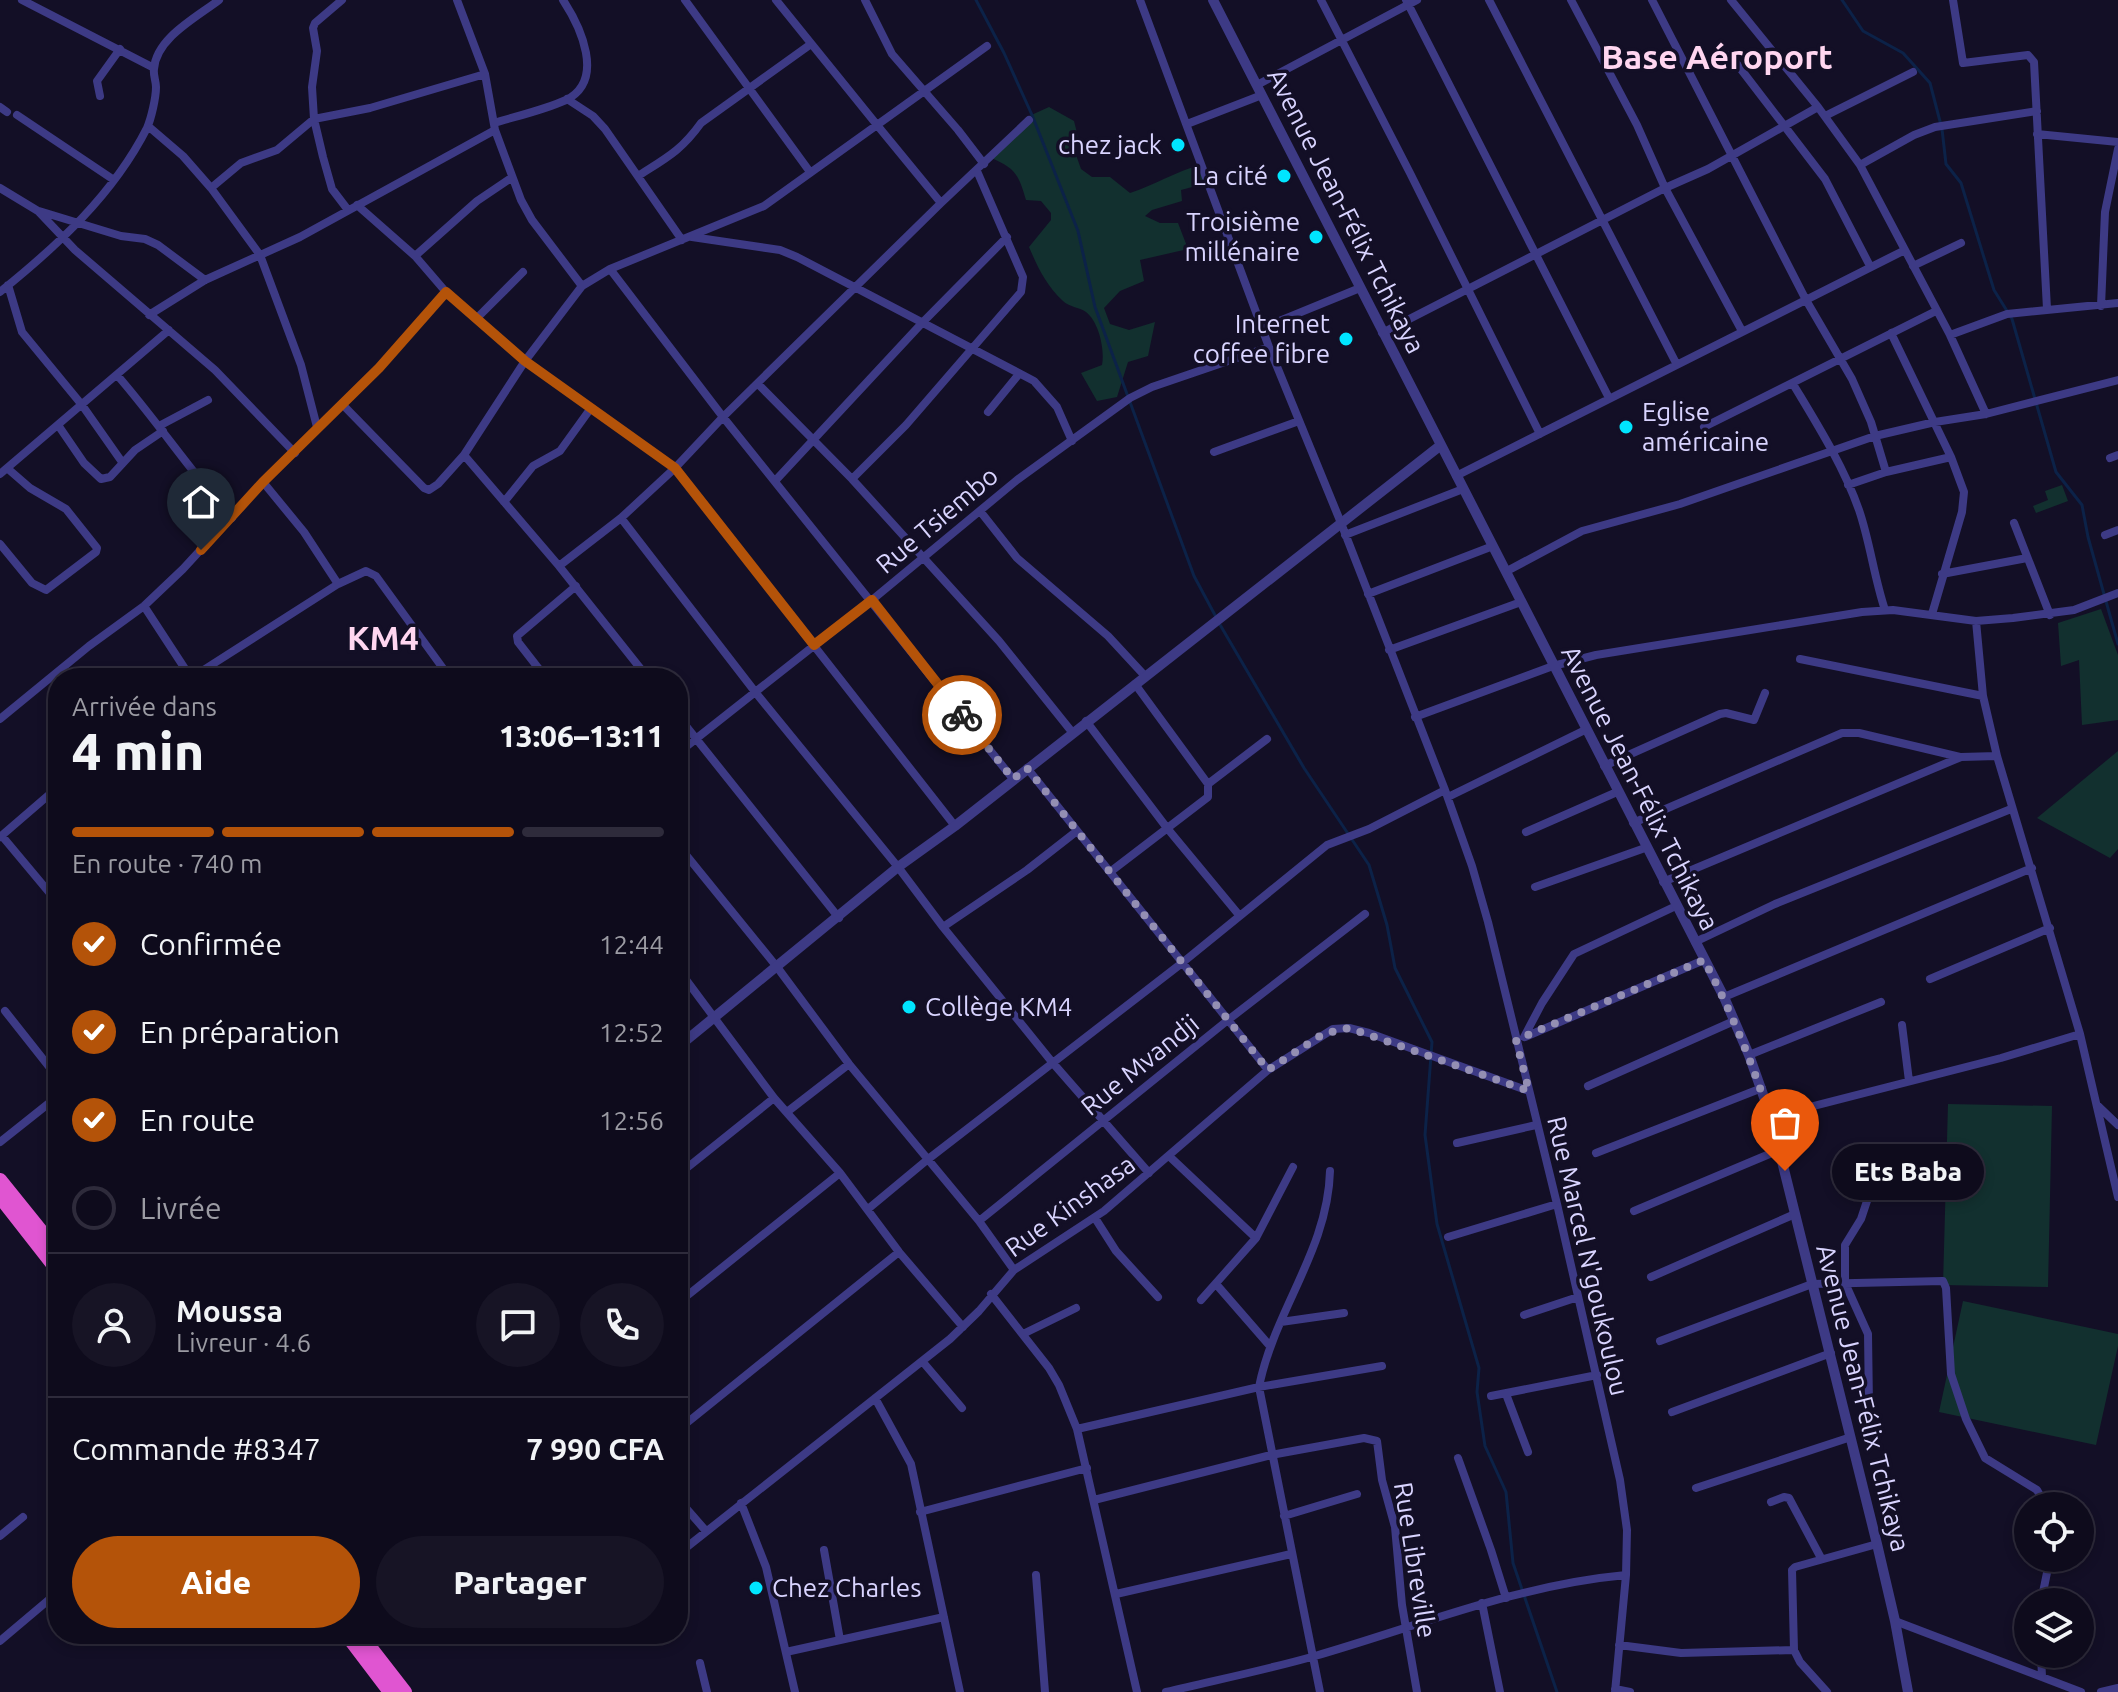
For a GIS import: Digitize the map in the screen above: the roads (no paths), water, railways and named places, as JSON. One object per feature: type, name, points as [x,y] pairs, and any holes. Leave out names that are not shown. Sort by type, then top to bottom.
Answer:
[{"type":"highway","points":[[0,1180],[48,1240]]},
{"type":"highway","points":[[0,1197],[48,1258]]},
{"type":"highway","points":[[354,1644],[390,1692]]},
{"type":"highway","points":[[368,1644],[405,1692]]},
{"type":"street","points":[[22,0],[154,68]]},
{"type":"street","points":[[201,0],[209,8]]},
{"type":"street","points":[[0,292],[79,222],[114,180],[148,126],[155,104],[154,68],[159,52],[169,40],[219,0]]},
{"type":"street","points":[[342,0],[313,28],[317,51],[312,87],[314,119],[332,189],[348,210]]},
{"type":"street","points":[[457,0],[485,74],[494,127],[511,178],[532,220],[582,286]]},
{"type":"street","points":[[149,315],[205,280],[300,237],[494,127],[567,99],[580,88],[587,56],[576,20],[563,0]]},
{"type":"street","points":[[685,0],[810,172]]},
{"type":"street","points":[[776,0],[941,203]]},
{"type":"street","points":[[852,479],[906,425],[1024,285],[980,167],[925,91],[892,54],[865,0]]},
{"type":"street","name":"Rue Marcel N'goukoulou","points":[[1140,0],[1269,347],[1446,794],[1488,922],[1520,1038],[1536,1125],[1597,1375],[1626,1517],[1626,1575],[1615,1690]]},
{"type":"street","name":"Avenue Jean-Félix Tchikaya","points":[[1213,0],[1724,997],[1749,1055],[1771,1117],[1831,1353],[1895,1621],[1908,1692]]},
{"type":"street","points":[[1321,0],[1540,434]]},
{"type":"street","points":[[1489,0],[1676,363]]},
{"type":"street","points":[[1571,0],[1637,125],[1665,188],[1742,331]]},
{"type":"street","points":[[1652,0],[1806,300],[1858,392],[1886,472]]},
{"type":"street","points":[[1731,0],[1818,107],[1860,165],[1950,335],[1986,414]]},
{"type":"street","points":[[1953,0],[1963,63],[2028,55],[2033,57],[2047,309]]},
{"type":"street","points":[[1187,124],[1260,90],[1411,2],[1609,398]]},
{"type":"street","points":[[638,176],[678,151],[689,142],[701,123],[811,44]]},
{"type":"street","points":[[343,405],[426,490],[438,484],[464,455],[525,361],[582,286],[610,269],[764,206],[987,46]]},
{"type":"street","points":[[100,96],[97,81],[120,49]]},
{"type":"street","points":[[1730,55],[1825,179],[1870,266]]},
{"type":"street","points":[[1825,116],[1913,72]]},
{"type":"street","points":[[211,188],[241,163],[277,150],[314,119],[370,108],[485,74]]},
{"type":"street","points":[[567,99],[593,116],[687,238],[780,250],[923,322],[1034,381],[1057,407],[1072,441]]},
{"type":"street","points":[[1382,333],[1732,156],[1818,107]]},
{"type":"street","points":[[8,111],[114,180]]},
{"type":"street","points":[[1860,165],[1935,127],[2037,111]]},
{"type":"street","points":[[559,566],[621,518],[675,468],[723,417],[1029,120]]},
{"type":"street","points":[[148,126],[183,156],[211,188],[260,255],[301,365],[317,427]]},
{"type":"street","points":[[2037,134],[2118,142]]},
{"type":"street","points":[[2101,306],[2105,212],[2118,149]]},
{"type":"street","points":[[415,256],[477,201],[511,178]]},
{"type":"street","points":[[0,188],[38,211],[121,236],[145,239],[205,280]]},
{"type":"street","points":[[357,205],[415,256],[446,292],[525,361],[675,468],[955,826]]},
{"type":"street","points":[[38,211],[62,238],[215,370],[295,453]]},
{"type":"street","points":[[775,481],[1007,237]]},
{"type":"street","points":[[1913,266],[1961,243]]},
{"type":"street","points":[[1456,476],[1905,250]]},
{"type":"street","points":[[610,269],[723,417],[1013,779]]},
{"type":"street","points":[[476,319],[523,272]]},
{"type":"street","points":[[8,285],[22,332],[82,405],[122,462]]},
{"type":"street","points":[[1262,328],[1360,288]]},
{"type":"street","points":[[62,668],[144,606],[317,427],[343,405],[446,292]]},
{"type":"street","points":[[1950,335],[2007,314],[2118,303]]},
{"type":"street","points":[[1704,427],[1936,311]]},
{"type":"street","points":[[0,544],[32,583],[46,590],[96,552],[97,548],[66,509],[40,496],[4,471],[169,330]]},
{"type":"street","points":[[1891,333],[1935,422],[1964,492],[1962,512],[1932,614]]},
{"type":"street","name":"Rue Tsiembo","points":[[688,745],[872,600],[1017,480],[1130,398],[1152,387],[1269,347]]},
{"type":"street","points":[[988,412],[1019,374]]},
{"type":"street","points":[[117,375],[161,428],[195,476],[232,518]]},
{"type":"street","points":[[1507,571],[1582,531],[1680,504],[1875,436],[1986,414],[2118,380]]},
{"type":"street","points":[[758,384],[924,557],[999,641],[1072,732]]},
{"type":"street","points":[[1793,384],[1832,451],[1858,508],[1885,610]]},
{"type":"street","points":[[58,425],[84,463],[98,477],[105,479],[161,428],[208,400]]},
{"type":"street","points":[[504,502],[533,466],[560,451],[591,408]]},
{"type":"street","points":[[1214,452],[1299,421]]},
{"type":"street","points":[[688,1039],[898,867],[955,826],[1441,445]]},
{"type":"street","points":[[464,455],[576,586],[640,668]]},
{"type":"street","points":[[1848,485],[1886,472],[1951,457]]},
{"type":"street","points":[[263,482],[304,532],[338,584]]},
{"type":"street","points":[[1345,535],[1463,489]]},
{"type":"street","points":[[980,511],[1017,558],[1108,636],[1145,676]]},
{"type":"street","points":[[621,518],[943,927],[1052,1062],[1149,1173]]},
{"type":"street","points":[[2014,523],[2050,615]]},
{"type":"street","points":[[2105,535],[2118,530]]},
{"type":"street","points":[[1368,594],[1493,546]]},
{"type":"street","points":[[1942,574],[2027,558]]},
{"type":"street","points":[[207,668],[338,584],[366,571],[376,576],[443,668]]},
{"type":"street","points":[[538,668],[518,642],[517,636],[576,586]]},
{"type":"street","points":[[1415,717],[1553,666],[1596,655],[1773,625],[1885,610],[1976,621],[2050,615],[2092,605],[2118,593]]},
{"type":"street","points":[[1389,650],[1521,602]]},
{"type":"street","points":[[144,606],[184,668]]},
{"type":"street","points":[[1976,621],[1983,696],[1997,756],[2080,1034],[2118,1197]]},
{"type":"street","points":[[1800,659],[1983,696]]},
{"type":"street","points":[[0,719],[48,680]]},
{"type":"street","points":[[1110,872],[1208,797],[1208,784],[1135,684]]},
{"type":"street","points":[[1604,766],[1720,714],[1754,720],[1765,693]]},
{"type":"street","points":[[1086,721],[1167,828],[1239,915]]},
{"type":"street","points":[[688,729],[839,918]]},
{"type":"street","points":[[868,1209],[1327,845],[1369,829],[1585,730]]},
{"type":"street","points":[[1633,823],[1842,733],[1859,733],[1961,757],[1997,756]]},
{"type":"street","points":[[1208,784],[1267,739]]},
{"type":"street","points":[[1663,882],[1961,757]]},
{"type":"street","points":[[1027,768],[1268,1070]]},
{"type":"street","points":[[1526,832],[1617,792]]},
{"type":"street","points":[[48,796],[1,836],[48,891]]},
{"type":"street","points":[[1695,942],[1775,904],[2011,809]]},
{"type":"street","points":[[943,927],[1027,870],[1077,831]]},
{"type":"street","points":[[1535,887],[1645,848]]},
{"type":"street","points":[[688,857],[777,967],[849,1064],[979,1221],[1014,1270]]},
{"type":"street","points":[[1724,997],[2032,868]]},
{"type":"street","points":[[1520,1038],[1574,954],[1676,906]]},
{"type":"street","name":"Rue Mvandji","points":[[979,1221],[1365,914]]},
{"type":"street","points":[[1930,979],[2050,928]]},
{"type":"street","points":[[1520,1038],[1704,960]]},
{"type":"street","points":[[688,982],[774,1098],[840,1173],[899,1252],[963,1327]]},
{"type":"street","points":[[1749,1055],[1881,1002]]},
{"type":"street","points":[[5,1011],[48,1065]]},
{"type":"street","points":[[1588,1086],[1734,1021]]},
{"type":"street","points":[[1902,1025],[1909,1081]]},
{"type":"street","name":"Rue Kinshasa","points":[[688,1546],[963,1327],[1014,1270],[1095,1218],[1268,1070],[1323,1034],[1349,1028],[1529,1091]]},
{"type":"street","points":[[1771,1117],[2080,1034]]},
{"type":"street","points":[[787,1112],[849,1064]]},
{"type":"street","points":[[1596,1153],[1762,1088]]},
{"type":"street","points":[[688,1167],[774,1098]]},
{"type":"street","points":[[0,1142],[48,1104]]},
{"type":"street","points":[[2098,1105],[2118,1125]]},
{"type":"street","points":[[1457,1143],[1536,1125]]},
{"type":"street","points":[[1634,1211],[1779,1150]]},
{"type":"street","points":[[1169,1156],[1256,1238]]},
{"type":"street","points":[[1862,1158],[1867,1201],[1861,1219],[1845,1245],[1845,1283],[1868,1334],[1869,1406]]},
{"type":"street","points":[[1201,1300],[1256,1238],[1293,1167]]},
{"type":"street","points":[[1320,1692],[1259,1387],[1270,1346],[1311,1256],[1325,1216],[1330,1171]]},
{"type":"street","points":[[688,1295],[840,1173]]},
{"type":"street","points":[[1448,1237],[1557,1204]]},
{"type":"street","points":[[1651,1277],[1795,1214]]},
{"type":"street","points":[[1095,1218],[1124,1261],[1158,1297]]},
{"type":"street","points":[[688,1422],[899,1252]]},
{"type":"street","points":[[1660,1341],[1812,1284],[1943,1281],[1951,1374],[1970,1429],[1985,1458],[2038,1492]]},
{"type":"street","points":[[1216,1284],[1270,1346]]},
{"type":"street","points":[[991,1294],[1059,1385],[1077,1429],[1137,1692]]},
{"type":"street","points":[[1524,1315],[1578,1297]]},
{"type":"street","points":[[1023,1334],[1076,1308]]},
{"type":"street","points":[[1281,1322],[1344,1313]]},
{"type":"street","points":[[1672,1412],[1831,1353]]},
{"type":"street","points":[[922,1361],[962,1408]]},
{"type":"street","points":[[1077,1429],[1259,1387],[1382,1366]]},
{"type":"street","points":[[1491,1396],[1597,1375]]},
{"type":"street","points":[[1506,1394],[1528,1452]]},
{"type":"street","points":[[875,1398],[908,1455],[960,1692]]},
{"type":"street","points":[[1696,1488],[1851,1437]]},
{"type":"street","name":"Rue Libreville","points":[[1271,1455],[1372,1438],[1377,1441],[1382,1480],[1395,1527],[1406,1628],[1417,1692]]},
{"type":"street","points":[[1094,1500],[1271,1455]]},
{"type":"street","points":[[1458,1458],[1506,1598]]},
{"type":"street","points":[[920,1512],[1087,1468]]},
{"type":"street","points":[[1284,1516],[1357,1494]]},
{"type":"street","points":[[1771,1502],[1789,1498],[1821,1558]]},
{"type":"street","points":[[741,1503],[766,1567],[795,1692]]},
{"type":"street","points":[[688,1510],[706,1531]]},
{"type":"street","points":[[0,1536],[23,1517]]},
{"type":"street","points":[[1827,1692],[1800,1662],[1794,1650],[1792,1570],[1821,1558],[1877,1544]]},
{"type":"street","points":[[824,1550],[840,1640]]},
{"type":"street","points":[[1116,1594],[1291,1554]]},
{"type":"street","points":[[1036,1575],[1045,1692]]},
{"type":"street","points":[[1166,1692],[1313,1656],[1482,1603],[1578,1580],[1626,1575]]},
{"type":"street","points":[[0,1641],[48,1600]]},
{"type":"street","points":[[1482,1603],[1500,1692]]},
{"type":"street","points":[[786,1652],[944,1617]]},
{"type":"street","points":[[1895,1621],[2081,1692]]},
{"type":"street","points":[[1619,1645],[1681,1653],[1794,1650]]},
{"type":"street","points":[[700,1663],[707,1692]]},
{"type":"street","points":[[2042,1668],[2042,1677]]},
{"type":"street","points":[[2101,1692],[2118,1688]]},
{"type":"street","points":[[1615,1690],[1630,1692]]},
{"type":"waterway","points":[[976,0],[1032,115],[1078,231],[1095,307],[1194,576],[1216,617]]},
{"type":"waterway","points":[[1842,0],[1863,31],[1903,53],[1930,83],[1942,129],[1946,164],[1961,183],[1994,290],[2012,319],[2056,472],[2082,505],[2118,644]]},
{"type":"waterway","points":[[1219,623],[1304,768],[1369,865],[1387,925],[1395,968],[1432,1042],[1425,1135],[1437,1224],[1479,1368],[1477,1392],[1485,1446],[1506,1492],[1513,1563],[1557,1692]]},
{"type":"place","name":"chez jack","points":[[1178,145]]},
{"type":"place","name":"La cité","points":[[1284,176]]},
{"type":"place","name":"Troisième millénaire","points":[[1316,237]]},
{"type":"place","name":"Internet coffee fibre","points":[[1346,339]]},
{"type":"place","name":"Eglise américaine","points":[[1626,427]]},
{"type":"place","name":"Collège KM4","points":[[909,1007]]},
{"type":"place","name":"Ets Baba","points":[[1785,1171]]},
{"type":"place","name":"Chez Charles","points":[[756,1588]]},
{"type":"district","name":"Base Aéroport","points":[[1717,57]]},
{"type":"district","name":"KM4","points":[[383,638]]}]
